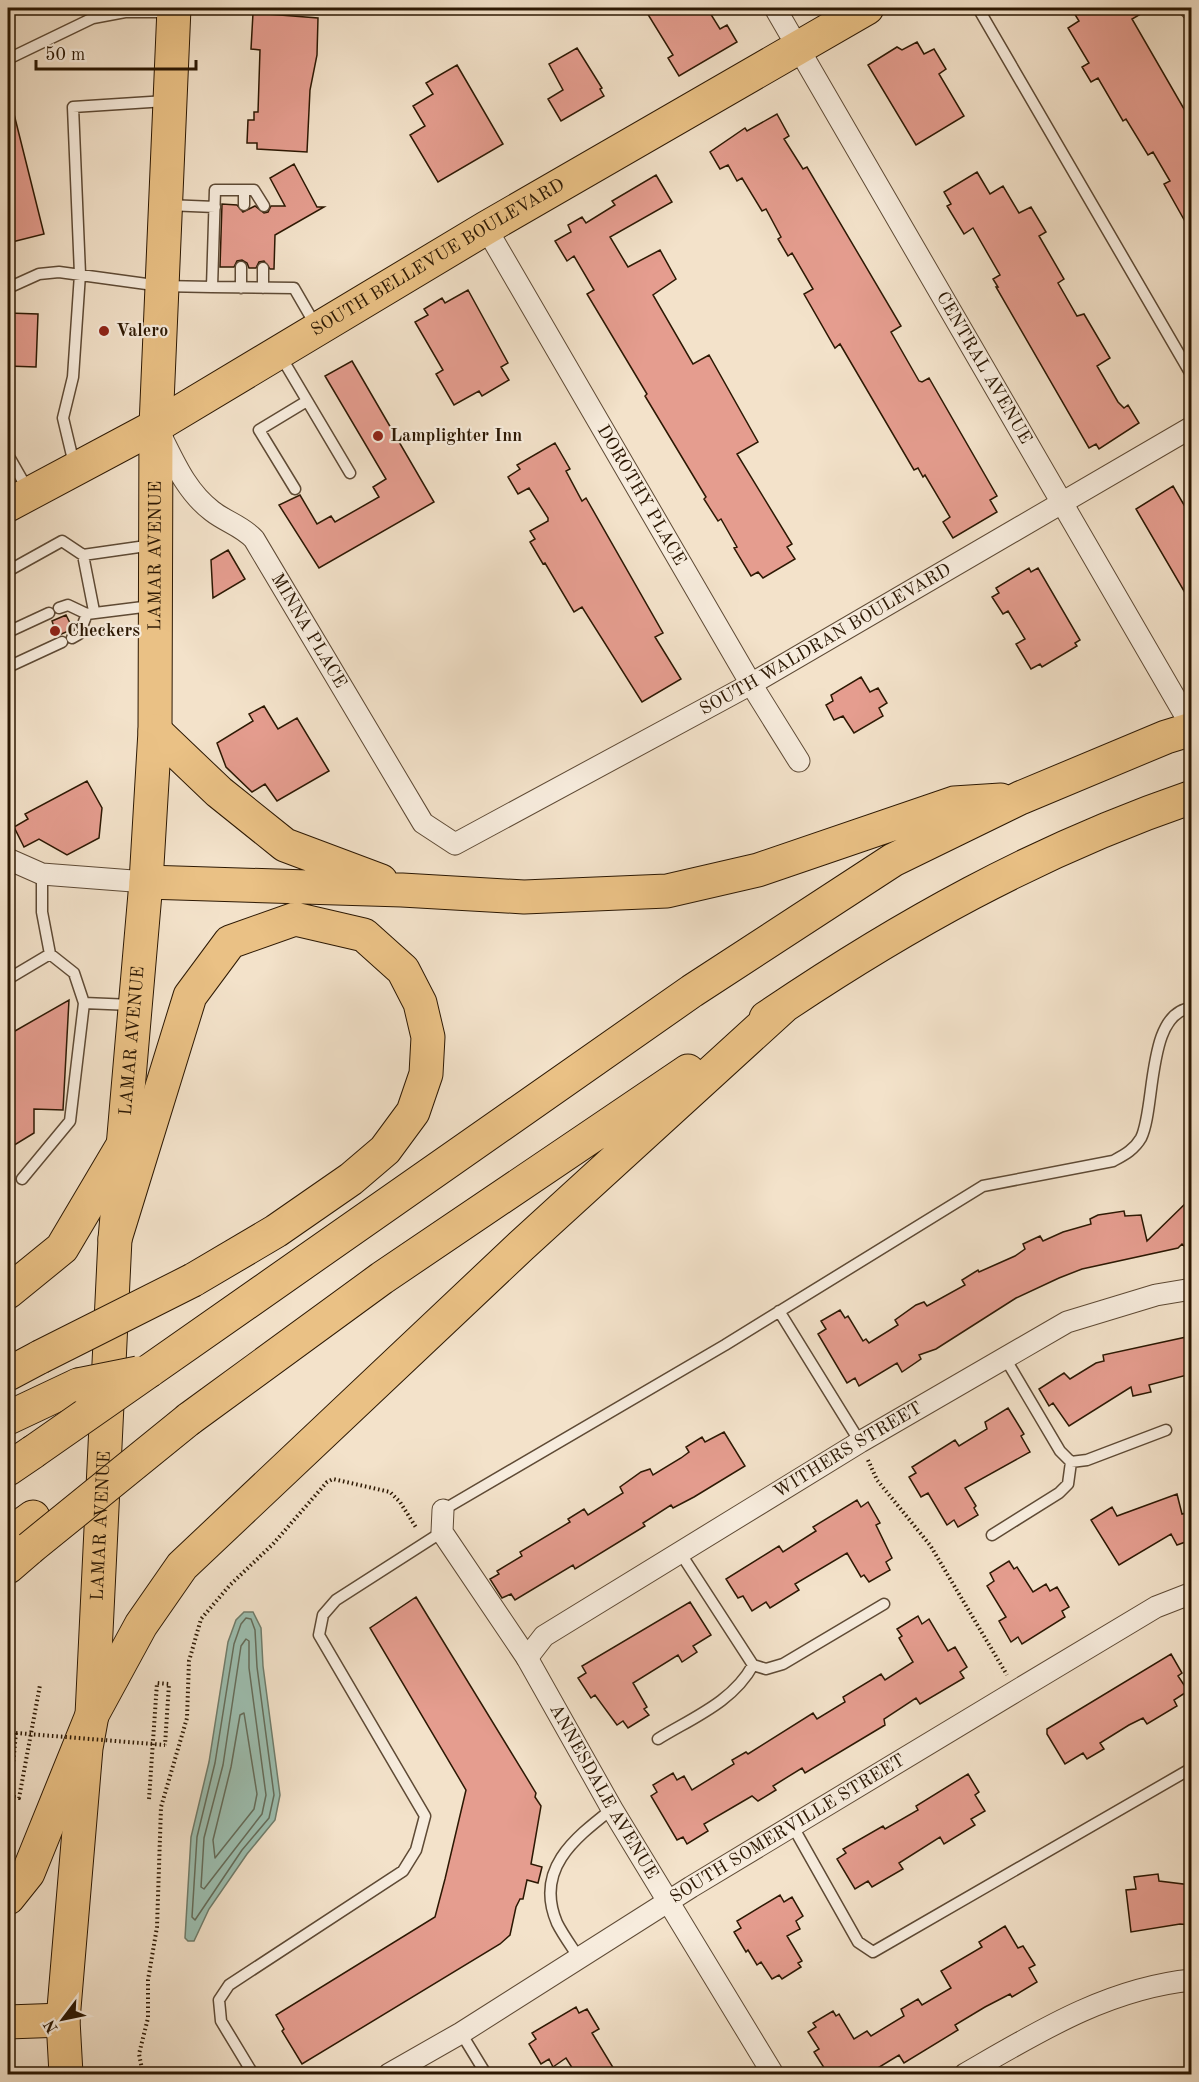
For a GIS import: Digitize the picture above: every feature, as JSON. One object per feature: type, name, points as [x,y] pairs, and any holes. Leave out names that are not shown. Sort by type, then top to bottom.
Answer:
[{"type":"main road","name":"SOUTH BELLEVUE BOULEVARD","points":[[18,499],[156,426],[486,228],[867,8]]},
{"type":"main road","name":"LAMAR AVENUE","points":[[65,2074],[63,2020],[86,1749],[92,1715],[115,1239],[146,882],[154,731],[156,426],[164,205],[172,101],[174,10]]},
{"type":"main road","points":[[20,1461],[721,972],[893,860],[1020,798],[1191,728]]},
{"type":"main road","points":[[154,731],[219,792],[285,845],[402,890]]},
{"type":"main road","points":[[19,1542],[382,1278],[784,1006],[939,910],[1002,875],[1191,797]]},
{"type":"main road","points":[[146,882],[402,890],[524,897],[667,891],[758,870],[954,804],[1020,798]]},
{"type":"main road","points":[[8,1374],[194,1280],[276,1231],[351,1179],[386,1150],[413,1112],[426,1074],[428,1037],[420,1003],[404,970],[364,935],[295,919],[230,942],[190,996],[115,1239]]},
{"type":"main road","points":[[8,1898],[28,1873],[92,1715],[141,1625],[182,1566],[512,1254],[784,1006]]},
{"type":"main road","points":[[8,1292],[62,1248],[123,1144]]},
{"type":"main road","points":[[17,1413],[78,1385],[148,1371]]},
{"type":"main road","points":[[8,2022],[63,2020]]},
{"type":"street","name":"CENTRAL AVENUE","points":[[775,8],[1191,728]]},
{"type":"street","name":"DOROTHY PLACE","points":[[486,228],[751,684],[799,761]]},
{"type":"street","name":"MINNA PLACE","points":[[156,426],[186,485],[199,500],[230,523],[246,530],[254,539],[423,823],[455,844]]},
{"type":"street","name":"SOUTH WALDRAN BOULEVARD","points":[[455,844],[751,684],[1191,426]]},
{"type":"street","points":[[8,859],[42,874],[146,882]]},
{"type":"street","name":"WITHERS STREET","points":[[527,1658],[544,1636],[860,1442],[1067,1322],[1156,1295],[1191,1289]]},
{"type":"street","points":[[434,1537],[442,1510]]},
{"type":"street","name":"ANNESDALE AVENUE","points":[[434,1537],[527,1658],[612,1809],[773,2074]]},
{"type":"street","name":"SOUTH SOMERVILLE STREET","points":[[389,2074],[461,2033],[668,1902],[1156,1607],[1191,1595]]},
{"type":"street","points":[[965,2074],[1047,2027],[1119,1995],[1160,1983],[1191,1980]]},
{"type":"lane","points":[[978,8],[1191,376]]},
{"type":"lane","points":[[8,59],[93,18],[125,12],[174,10]]},
{"type":"lane","points":[[75,469],[63,418],[73,377],[80,274],[73,107],[172,101]]},
{"type":"lane","points":[[212,287],[215,190],[254,190],[264,206]]},
{"type":"lane","points":[[244,190],[244,205]]},
{"type":"lane","points":[[164,205],[215,207]]},
{"type":"lane","points":[[241,267],[241,288]]},
{"type":"lane","points":[[263,268],[263,288]]},
{"type":"lane","points":[[8,288],[39,274],[80,274],[162,285],[294,288],[317,329]]},
{"type":"lane","points":[[278,352],[350,473]]},
{"type":"lane","points":[[296,489],[259,430],[307,401]]},
{"type":"lane","points":[[8,455],[18,499]]},
{"type":"lane","points":[[8,571],[62,541],[83,555],[156,544]]},
{"type":"lane","points":[[8,667],[79,634],[90,613],[83,555]]},
{"type":"lane","points":[[8,632],[68,605],[90,613],[155,605]]},
{"type":"lane","points":[[22,1179],[70,1121],[84,1004],[74,973],[50,954],[42,912],[42,874]]},
{"type":"lane","points":[[8,979],[50,954]]},
{"type":"lane","points":[[84,1004],[135,1005]]},
{"type":"lane","points":[[442,1510],[779,1311],[983,1186],[1113,1161],[1131,1151],[1142,1137],[1160,1041],[1168,1021],[1191,1008]]},
{"type":"lane","points":[[779,1311],[860,1442]]},
{"type":"lane","points":[[1005,1358],[1060,1451],[1071,1462]]},
{"type":"lane","points":[[1071,1462],[1087,1460],[1166,1430]]},
{"type":"lane","points":[[992,1535],[1068,1484],[1071,1462]]},
{"type":"lane","points":[[253,2074],[221,2021],[219,2000],[229,1985],[403,1871],[416,1850],[425,1816],[319,1635],[323,1615],[336,1600],[434,1537]]},
{"type":"lane","points":[[681,1554],[753,1665],[766,1669],[783,1664],[884,1604]]},
{"type":"lane","points":[[658,1739],[728,1697],[744,1682],[753,1665]]},
{"type":"lane","points":[[792,1826],[858,1942],[873,1952],[1191,1768]]},
{"type":"lane","points":[[579,1958],[557,1923],[550,1897],[554,1871],[567,1846],[612,1809]]},
{"type":"lane","points":[[461,2033],[486,2074]]},
{"type":"path","points":[[860,1442],[877,1480],[930,1545],[1016,1691]]},
{"type":"path","points":[[143,2074],[139,2054],[148,2018],[148,1980],[157,1927],[161,1807],[187,1718],[189,1661],[201,1618],[230,1585],[273,1544],[327,1482],[340,1478],[395,1495],[434,1537]]},
{"type":"path","points":[[40,1685],[19,1798],[10,1796],[16,1733],[165,1745],[169,1684],[157,1683],[149,1799]]},
{"type":"water","points":[[244,1612],[253,1612],[261,1628],[263,1666],[280,1795],[275,1820],[247,1854],[209,1909],[194,1941],[188,1941],[185,1938],[191,1837],[209,1762],[228,1642],[236,1620]]},
{"type":"building","points":[[644,8],[707,8],[720,29],[727,25],[737,42],[679,76],[668,58],[673,55]]},
{"type":"building","points":[[1071,8],[1151,8],[1132,19],[1191,121],[1191,232],[1164,184],[1170,181],[1153,152],[1148,155],[1126,119],[1123,121],[1098,78],[1091,82],[1082,67],[1089,63],[1068,28],[1079,21]]},
{"type":"building","points":[[253,13],[318,18],[317,55],[310,90],[307,152],[257,149],[257,143],[247,143],[248,120],[254,120],[254,112],[258,112],[260,50],[251,49]]},
{"type":"building","points":[[917,42],[924,54],[934,49],[946,69],[939,74],[964,116],[916,145],[868,65],[897,47],[902,50]]},
{"type":"building","points":[[577,48],[602,88],[600,89],[604,96],[561,121],[548,99],[563,90],[549,64]]},
{"type":"building","points":[[457,65],[503,144],[438,182],[410,135],[425,126],[413,106],[433,94],[426,83]]},
{"type":"building","points":[[14,114],[44,234],[8,243],[8,115]]},
{"type":"building","points":[[777,114],[789,136],[784,139],[803,169],[807,167],[901,326],[891,332],[919,381],[922,382],[929,378],[997,496],[990,500],[997,512],[953,538],[943,522],[950,517],[925,475],[923,477],[918,468],[914,470],[840,344],[835,348],[804,294],[813,289],[792,253],[788,256],[778,239],[781,237],[766,209],[762,211],[742,178],[737,181],[728,165],[720,169],[710,152],[745,128],[747,131]]},
{"type":"building","points":[[294,164],[317,207],[324,207],[275,235],[274,269],[270,269],[264,261],[259,262],[256,268],[249,268],[242,260],[237,261],[234,267],[220,267],[222,204],[237,205],[243,212],[255,206],[264,213],[268,212],[271,206],[285,206],[270,178]]},
{"type":"building","points":[[977,172],[990,194],[1003,186],[1019,213],[1031,207],[1046,232],[1039,236],[1064,279],[1058,283],[1077,316],[1084,314],[1110,358],[1097,366],[1118,402],[1124,408],[1128,405],[1139,423],[1099,449],[1096,444],[1089,448],[996,287],[998,287],[993,279],[1000,275],[973,228],[964,234],[947,206],[951,204],[944,192]]},
{"type":"building","points":[[656,175],[672,202],[610,237],[628,267],[660,250],[676,279],[653,295],[693,364],[709,355],[758,442],[737,454],[792,544],[787,547],[795,559],[763,578],[758,572],[751,576],[734,548],[737,547],[721,519],[718,521],[704,499],[706,497],[587,294],[594,290],[574,256],[567,261],[555,241],[571,232],[568,225],[582,217],[586,223],[615,205],[612,201]]},
{"type":"building","points":[[468,290],[508,363],[501,367],[509,380],[482,396],[479,391],[454,405],[436,374],[443,370],[415,322],[428,315],[424,309],[442,298],[445,303]]},
{"type":"building","points":[[8,313],[38,314],[36,367],[8,366]]},
{"type":"building","name":"Lamplighter Inn","points":[[352,361],[434,502],[319,568],[279,505],[300,495],[317,524],[331,516],[335,522],[379,497],[373,487],[386,479],[325,376]]},
{"type":"building","points":[[555,443],[570,469],[566,471],[582,501],[586,498],[663,633],[655,637],[681,679],[642,702],[582,607],[574,612],[545,563],[543,564],[530,542],[535,539],[530,531],[548,521],[548,518],[529,488],[518,494],[508,477],[520,469],[517,465]]},
{"type":"building","points":[[1173,486],[1191,517],[1191,603],[1136,509]]},
{"type":"building","points":[[228,550],[245,579],[213,598],[211,560]]},
{"type":"building","points":[[1029,568],[1031,572],[1038,568],[1080,640],[1075,643],[1077,646],[1042,667],[1040,664],[1031,669],[1016,644],[1025,639],[1008,611],[1003,614],[992,597],[999,593],[996,588]]},
{"type":"building","points":[[66,615],[73,629],[57,636],[52,621]]},
{"type":"building","points":[[861,677],[870,692],[878,688],[887,703],[879,708],[883,716],[854,733],[843,716],[834,720],[826,705],[833,701],[831,695]]},
{"type":"building","points":[[264,706],[278,729],[297,718],[329,771],[277,801],[265,784],[252,792],[226,767],[217,743],[253,721],[249,714]]},
{"type":"building","points":[[87,781],[102,808],[99,838],[67,855],[39,839],[24,847],[14,827],[28,819],[25,814]]},
{"type":"building","points":[[69,1000],[63,1110],[34,1109],[34,1133],[8,1149],[8,1035]]},
{"type":"building","points":[[1191,1198],[1191,1253],[1182,1244],[1178,1248],[1082,1269],[1059,1278],[1016,1298],[936,1349],[919,1355],[921,1359],[902,1372],[897,1363],[859,1386],[855,1378],[847,1383],[818,1334],[826,1329],[821,1321],[840,1310],[845,1318],[848,1316],[863,1341],[866,1339],[869,1343],[898,1325],[895,1320],[916,1305],[924,1302],[927,1306],[965,1285],[962,1280],[978,1270],[979,1272],[1015,1256],[1025,1249],[1023,1244],[1040,1236],[1043,1241],[1063,1232],[1091,1224],[1090,1219],[1098,1215],[1124,1211],[1125,1216],[1141,1215],[1147,1241]]},
{"type":"building","points":[[1191,1336],[1191,1374],[1149,1385],[1151,1392],[1133,1396],[1131,1387],[1069,1426],[1053,1403],[1049,1406],[1039,1389],[1064,1373],[1070,1379],[1096,1363],[1104,1361],[1103,1355]]},
{"type":"building","points":[[1008,1408],[1024,1434],[1021,1436],[1030,1452],[965,1488],[976,1506],[974,1508],[978,1515],[958,1527],[954,1520],[947,1525],[928,1493],[921,1497],[909,1477],[916,1473],[912,1467],[955,1440],[959,1446],[987,1429],[985,1422]]},
{"type":"building","points":[[724,1432],[745,1466],[694,1497],[673,1508],[671,1505],[643,1523],[645,1526],[575,1569],[573,1565],[515,1600],[511,1594],[502,1598],[490,1579],[499,1574],[497,1571],[522,1556],[520,1552],[570,1522],[568,1519],[584,1509],[588,1515],[623,1493],[620,1487],[641,1472],[650,1469],[653,1475],[689,1452],[686,1447],[702,1437],[705,1442]]},
{"type":"building","points":[[1177,1494],[1182,1514],[1191,1512],[1191,1540],[1177,1545],[1171,1534],[1119,1565],[1091,1520],[1112,1507],[1117,1516]]},
{"type":"building","points":[[857,1500],[861,1507],[868,1502],[880,1523],[876,1525],[892,1558],[886,1562],[890,1570],[869,1582],[864,1575],[861,1577],[847,1553],[795,1584],[799,1590],[770,1608],[766,1602],[752,1611],[743,1596],[738,1598],[726,1579],[779,1546],[783,1552],[816,1531],[813,1527]]},
{"type":"building","points":[[1009,1561],[1014,1569],[1017,1567],[1033,1592],[1046,1584],[1050,1591],[1057,1587],[1069,1607],[1062,1611],[1065,1617],[1022,1644],[1018,1637],[1011,1642],[999,1621],[1006,1617],[987,1586],[994,1581],[990,1573]]},
{"type":"building","points":[[416,1597],[536,1793],[535,1797],[541,1806],[531,1864],[542,1867],[538,1883],[527,1880],[523,1899],[520,1899],[516,1907],[510,1935],[500,1944],[302,2064],[282,2031],[284,2029],[276,2015],[435,1917],[445,1879],[466,1790],[370,1628]]},
{"type":"building","points":[[690,1602],[711,1635],[693,1646],[697,1652],[682,1662],[678,1655],[633,1683],[649,1715],[628,1728],[623,1721],[617,1725],[595,1695],[591,1698],[578,1678],[586,1673],[582,1666]]},
{"type":"building","points":[[918,1616],[922,1624],[929,1619],[948,1651],[955,1647],[967,1667],[960,1672],[964,1678],[920,1704],[916,1698],[884,1719],[885,1725],[805,1773],[802,1768],[773,1786],[776,1790],[758,1801],[752,1796],[704,1824],[708,1831],[687,1844],[683,1837],[677,1840],[651,1796],[657,1792],[653,1785],[673,1773],[677,1780],[684,1776],[692,1790],[734,1764],[732,1760],[746,1752],[748,1754],[813,1713],[817,1719],[845,1702],[843,1697],[881,1674],[885,1680],[913,1662],[899,1638],[902,1636],[897,1629]]},
{"type":"building","points":[[1171,1654],[1182,1673],[1178,1676],[1188,1691],[1174,1700],[1177,1706],[1147,1724],[1143,1718],[1129,1725],[1100,1743],[1104,1749],[1087,1759],[1083,1753],[1065,1764],[1047,1734],[1047,1729]]},
{"type":"building","points":[[968,1774],[979,1792],[975,1795],[985,1811],[971,1819],[975,1825],[944,1844],[940,1837],[899,1863],[903,1869],[872,1887],[868,1881],[855,1889],[837,1859],[846,1853],[843,1849],[883,1826],[885,1829],[918,1810],[916,1806]]},
{"type":"building","points":[[1158,1874],[1159,1881],[1191,1885],[1191,1925],[1180,1924],[1131,1932],[1126,1890],[1136,1889],[1134,1877]]},
{"type":"building","points":[[780,1895],[784,1902],[792,1897],[803,1916],[796,1921],[800,1929],[787,1936],[802,1961],[798,1963],[801,1967],[782,1979],[779,1975],[772,1979],[761,1962],[757,1965],[748,1950],[746,1952],[734,1932],[741,1928],[737,1921]]},
{"type":"building","points":[[1005,1926],[1018,1948],[1023,1946],[1035,1965],[1029,1968],[1037,1982],[1012,1997],[1010,1994],[985,2007],[955,2025],[958,2030],[904,2063],[899,2055],[868,2074],[828,2074],[814,2052],[819,2049],[808,2032],[816,2027],[813,2023],[833,2011],[836,2016],[839,2014],[854,2039],[867,2031],[871,2036],[904,2016],[901,2009],[918,1999],[922,2005],[951,1988],[941,1971],[982,1947],[979,1942]]},
{"type":"building","points":[[576,2007],[579,2013],[587,2009],[599,2029],[592,2033],[617,2074],[576,2074],[566,2058],[553,2067],[549,2059],[541,2064],[529,2044],[536,2039],[532,2033]]},
{"type":"place","name":"Valero","points":[[104,331]]},
{"type":"place","name":"Lamplighter Inn","points":[[378,436]]},
{"type":"place","name":"Checkers","points":[[55,631]]}]
